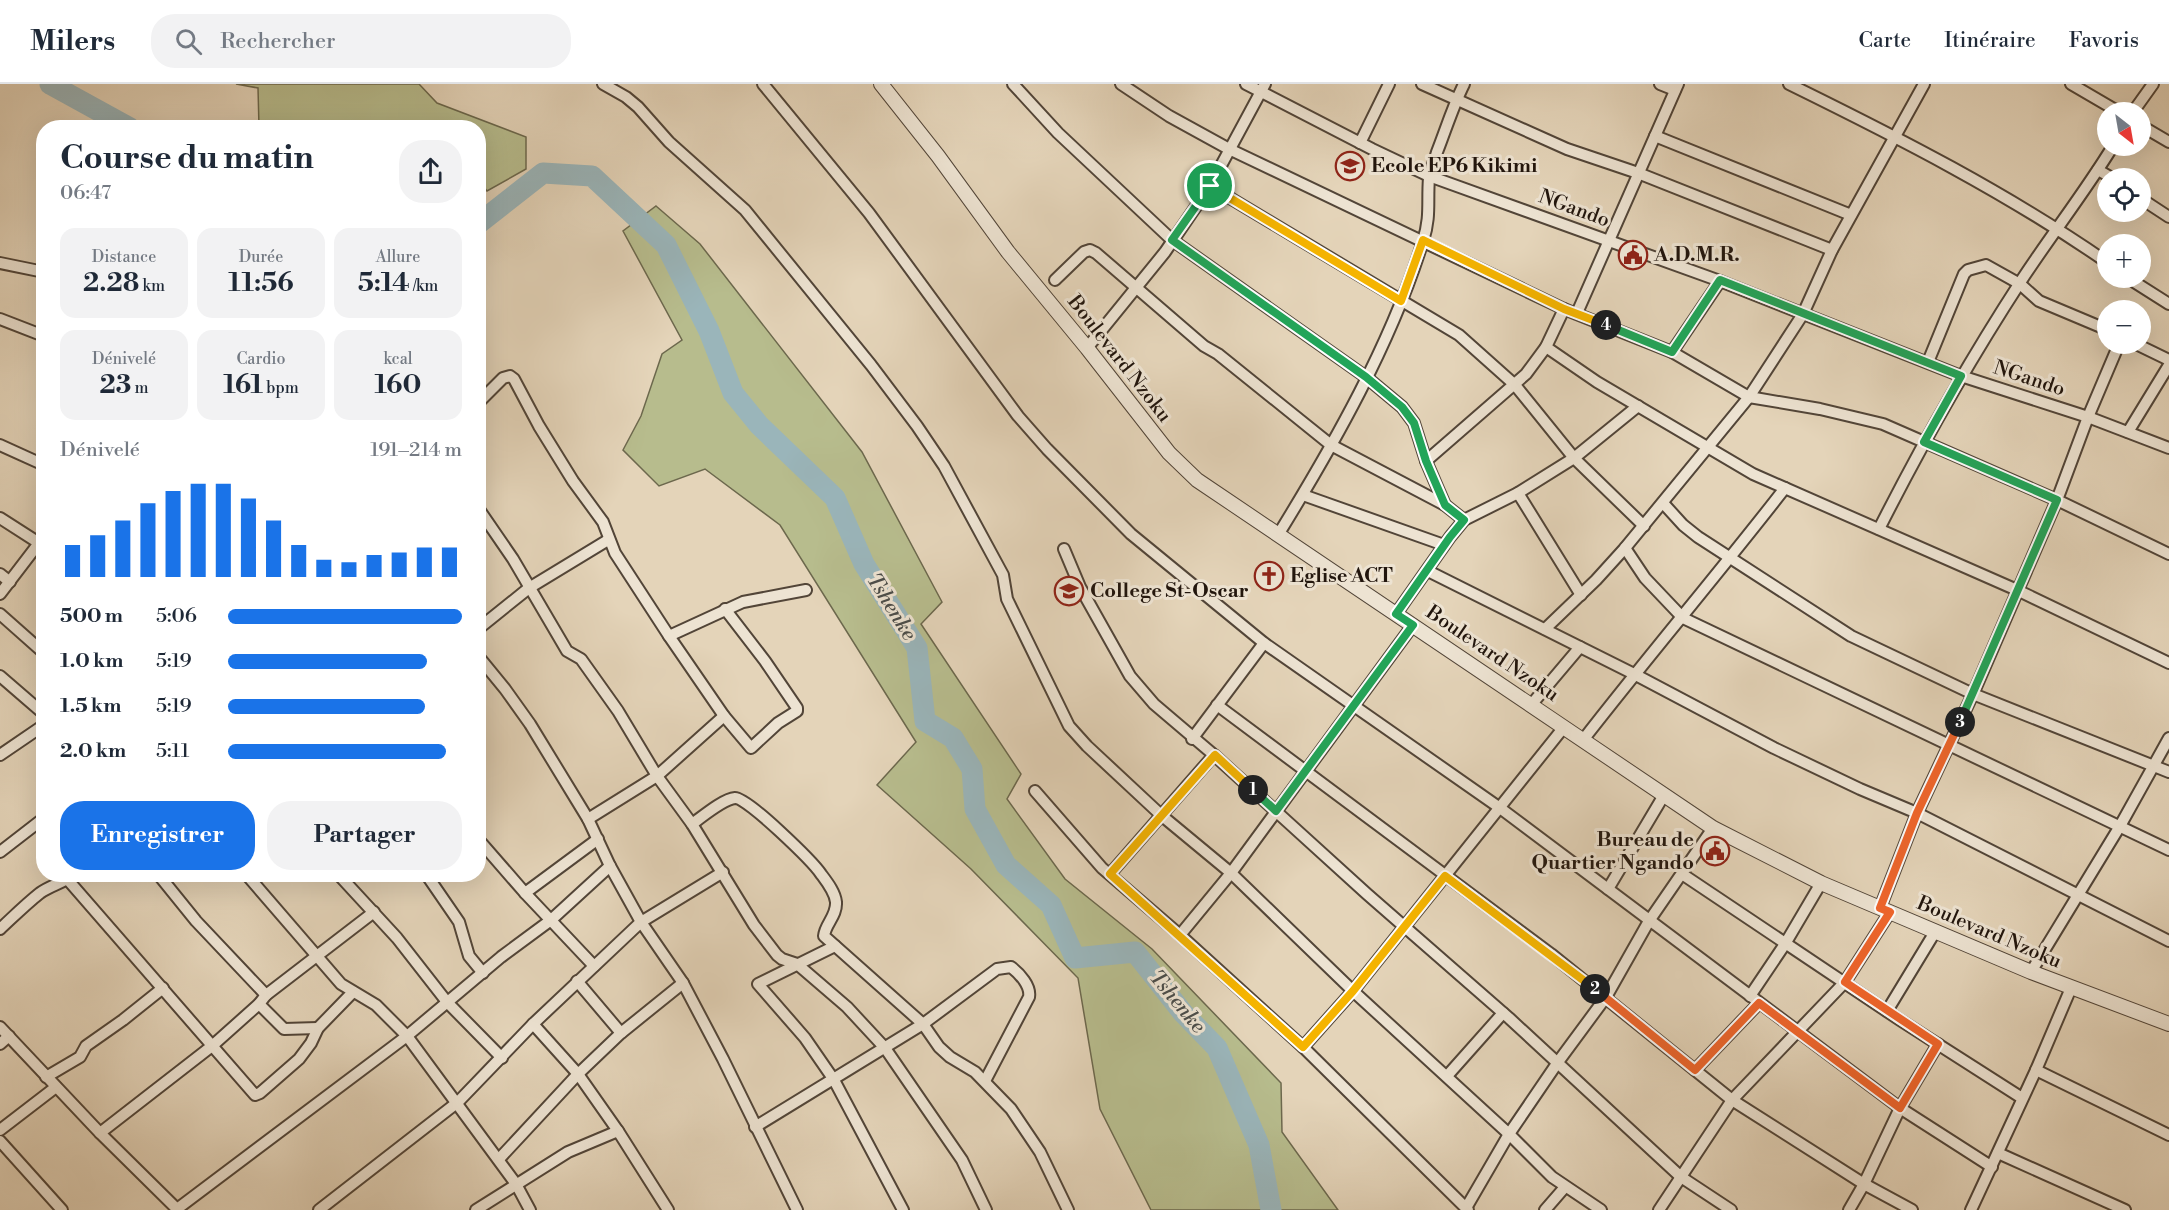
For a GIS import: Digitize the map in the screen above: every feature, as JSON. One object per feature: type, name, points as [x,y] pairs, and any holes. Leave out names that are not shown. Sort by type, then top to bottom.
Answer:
[{"type":"street","points":[[603,84],[638,107],[669,142],[745,210],[871,364],[917,426],[944,466],[1003,575],[1007,599],[1069,726],[1112,772],[1231,873],[1552,1177],[1601,1210]]},
{"type":"street","points":[[763,84],[869,213],[942,309],[994,385],[1032,432],[1131,534],[1264,643],[1500,808],[1900,1108],[1992,1167]]},
{"type":"street","name":"Boulevard Nzoku","points":[[881,84],[938,156],[1008,252],[1087,348],[1148,428],[1182,467],[1278,535],[1713,828],[1821,883],[2031,972],[2169,1024]]},
{"type":"street","points":[[1013,84],[1058,133],[1172,240],[1366,377],[1410,415],[1445,505]]},
{"type":"street","points":[[1121,84],[1169,116],[1229,150],[1423,240],[1564,309],[1672,352],[1749,397],[1820,409],[1883,424],[2057,500],[2169,554]]},
{"type":"street","name":"NGando","points":[[1246,84],[1263,88],[1360,143],[1429,176],[1720,280],[1961,376],[2088,417],[2169,448]]},
{"type":"street","points":[[1360,143],[1389,84]]},
{"type":"street","points":[[1422,84],[1567,149],[1638,173],[1832,250]]},
{"type":"street","points":[[1278,535],[1331,445],[1401,301],[1423,240],[1430,203],[1429,176],[1464,84]]},
{"type":"street","points":[[1577,313],[1677,87],[1659,84]]},
{"type":"street","points":[[1789,84],[1894,136],[2056,228],[2097,256]]},
{"type":"street","points":[[1545,629],[1625,548],[1749,397],[1803,314],[1832,250],[1924,84]]},
{"type":"street","points":[[2071,84],[2102,102]]},
{"type":"street","points":[[2140,102],[2153,84]]},
{"type":"street","points":[[1087,348],[1157,265],[1210,186],[1263,88]]},
{"type":"street","points":[[2151,131],[2169,142]]},
{"type":"street","points":[[1655,136],[1851,215]]},
{"type":"street","points":[[1879,529],[1902,481],[1961,376],[2056,228],[2097,171]]},
{"type":"street","points":[[1210,186],[1460,335],[1515,385],[1574,458],[1644,526]]},
{"type":"street","points":[[2151,205],[2169,217]]},
{"type":"street","points":[[1055,280],[1084,252],[1090,250],[1137,287],[1204,346],[1218,354],[1331,445],[1445,505],[1464,520]]},
{"type":"street","points":[[0,263],[36,270]]},
{"type":"street","points":[[1928,362],[1966,272],[1986,264],[2020,284],[2039,301],[2097,325]]},
{"type":"street","points":[[1672,352],[1720,280]]},
{"type":"street","points":[[2144,288],[2169,304]]},
{"type":"street","points":[[1426,461],[1526,374],[1546,347],[1564,309]]},
{"type":"street","points":[[0,319],[36,333]]},
{"type":"street","points":[[1546,347],[1597,382],[1753,474],[2017,590],[2169,663]]},
{"type":"street","points":[[2151,351],[2169,360]]},
{"type":"street","points":[[1659,1210],[1732,1100],[1845,982],[1885,910],[1917,813],[1973,694],[2057,500],[2115,354]]},
{"type":"street","points":[[2128,432],[2169,365]]},
{"type":"street","points":[[486,395],[502,378],[510,376],[514,379],[539,426],[573,481],[603,522],[608,540],[615,553],[724,716],[751,748],[797,708],[725,609]]},
{"type":"street","points":[[1396,614],[1464,520],[1518,493],[1574,458],[1638,406]]},
{"type":"street","points":[[0,445],[36,461]]},
{"type":"street","points":[[1583,740],[1785,488]]},
{"type":"street","points":[[1518,493],[1581,595]]},
{"type":"street","points":[[1303,495],[1444,545]]},
{"type":"street","points":[[1663,503],[1683,525],[1730,559],[1851,636],[1973,694],[2169,772]]},
{"type":"street","points":[[0,518],[36,542]]},
{"type":"street","points":[[486,520],[513,559],[567,651],[581,659],[618,711],[657,776],[723,872],[754,925],[777,955],[797,964],[847,1007],[885,1048],[962,1160],[986,1210]]},
{"type":"street","points":[[486,623],[529,588],[608,540]]},
{"type":"street","points":[[1625,548],[1645,578],[1683,618],[2169,850]]},
{"type":"street","points":[[1064,549],[1080,587],[1130,676],[1154,704],[1215,755],[1558,1062],[1681,1177],[1731,1210]]},
{"type":"street","points":[[0,594],[36,551]]},
{"type":"street","points":[[1428,571],[1634,674],[1774,748],[1917,813],[2169,941]]},
{"type":"street","points":[[0,574],[10,582]]},
{"type":"street","points":[[669,636],[725,609],[760,597],[806,590]]},
{"type":"street","points":[[0,614],[36,646]]},
{"type":"street","points":[[1180,935],[1231,873],[1413,625]]},
{"type":"street","points":[[1192,738],[1264,643]]},
{"type":"street","points":[[1532,705],[1580,647]]},
{"type":"street","points":[[486,666],[530,723],[588,819],[610,866],[641,922],[683,983],[797,1210]]},
{"type":"street","points":[[0,676],[36,707]]},
{"type":"street","points":[[1217,705],[1606,997],[1732,1100],[1864,1184],[1912,1210]]},
{"type":"street","points":[[588,819],[657,776],[724,716]]},
{"type":"street","points":[[1303,1047],[1353,991],[1564,727]]},
{"type":"street","points":[[0,754],[36,730]]},
{"type":"street","points":[[2031,972],[2120,826],[2169,738]]},
{"type":"street","points":[[1110,874],[1215,755]]},
{"type":"street","points":[[1035,791],[1092,857],[1303,1047],[1467,1209],[1476,1189],[1509,1134],[1606,997],[1649,921],[1713,828]]},
{"type":"street","points":[[1608,889],[1664,795]]},
{"type":"street","points":[[692,824],[735,798],[748,803],[766,818],[818,870],[832,890],[836,903],[824,936],[923,1024],[939,1047],[950,1057],[970,1068],[1011,1109],[1040,1152],[1068,1210]]},
{"type":"street","points":[[0,852],[36,824]]},
{"type":"street","points":[[525,893],[598,839]]},
{"type":"street","points":[[486,848],[594,966]]},
{"type":"street","points":[[0,1027],[100,1133],[177,1209],[407,1036],[501,957],[551,920],[610,866]]},
{"type":"street","points":[[319,1210],[458,1102],[533,1024],[641,922],[723,872]]},
{"type":"street","points":[[1682,874],[2022,1098]]},
{"type":"street","points":[[0,929],[39,894],[59,882]]},
{"type":"street","points":[[75,882],[253,1094],[257,1095],[299,1059],[311,1043],[318,1028],[353,992]]},
{"type":"street","points":[[164,882],[263,1000],[284,1029],[318,1028]]},
{"type":"street","points":[[253,882],[341,984],[376,1005],[407,1036],[499,1159],[530,1210]]},
{"type":"street","points":[[346,882],[374,912],[447,1002],[502,1058]]},
{"type":"street","points":[[432,882],[459,922],[469,956],[483,973]]},
{"type":"street","points":[[1695,1070],[1754,1000],[1821,883]]},
{"type":"street","points":[[100,1133],[212,1046],[263,1000],[374,912]]},
{"type":"street","points":[[1887,1011],[1935,932]]},
{"type":"street","points":[[835,946],[759,982],[759,985],[805,1038],[834,1080],[903,1210]]},
{"type":"street","points":[[755,1127],[923,1024],[997,969],[1011,967],[1030,991],[1029,997],[985,1082]]},
{"type":"street","points":[[577,981],[621,1033]]},
{"type":"street","points":[[499,1159],[578,1074],[621,1033],[683,983]]},
{"type":"street","points":[[46,1077],[80,1057],[86,1046],[163,988]]},
{"type":"street","points":[[1971,1210],[2071,988]]},
{"type":"street","points":[[1446,1076],[1503,1013]]},
{"type":"street","points":[[533,1024],[578,1074],[618,1131],[668,1210]]},
{"type":"street","points":[[0,1044],[9,1036]]},
{"type":"street","points":[[1848,1210],[1864,1184],[1900,1108],[1938,1044]]},
{"type":"street","points":[[2036,1070],[2169,1135]]},
{"type":"street","points":[[2,1127],[56,1087]]},
{"type":"street","points":[[476,1210],[568,1152],[618,1131]]},
{"type":"street","points":[[0,1141],[62,1210]]},
{"type":"street","points":[[1998,1153],[2126,1210]]},
{"type":"street","points":[[1545,1210],[1565,1187]]},
{"type":"green space","points":[[236,84],[419,84],[437,103],[482,120],[259,120],[258,88]]},
{"type":"green space","points":[[486,122],[526,137],[526,169],[487,191]]},
{"type":"green space","points":[[656,206],[700,244],[862,452],[942,602],[921,624],[1021,774],[1007,799],[1065,879],[1152,949],[1281,1083],[1282,1132],[1338,1210],[1151,1210],[1100,1109],[1078,978],[971,869],[877,785],[916,742],[780,525],[705,469],[659,486],[623,450],[641,416],[662,354],[682,340],[623,231]]},
{"type":"waterway","name":"Tshenke","points":[[50,84],[115,120]]},
{"type":"waterway","name":"Tshenke","points":[[486,218],[543,173],[592,176],[666,245],[709,331],[733,393],[759,425],[835,498],[864,564],[917,648],[925,721],[953,738],[972,769],[975,809],[1006,865],[1051,905],[1075,958],[1135,952],[1183,1013],[1217,1048],[1259,1145],[1271,1210]]},
{"type":"place","name":"Ecole EP6 Kikimi","points":[[1350,166]]},
{"type":"place","name":"A.D.M.R.","points":[[1633,255]]},
{"type":"place","name":"Eglise ACT","points":[[1269,576]]},
{"type":"place","name":"College St-Oscar","points":[[1069,591]]},
{"type":"place","name":"Bureau de Quartier Ngando","points":[[1715,851]]},
{"type":"route","points":[[1210,186],[1401,301],[1423,240],[1564,309],[1672,352],[1720,280],[1961,376],[1924,442],[2057,500],[1973,694],[1897,860],[1880,908],[1890,912],[1845,982],[1938,1044],[1900,1108],[1759,1003],[1695,1070],[1551,954],[1445,876],[1353,991],[1303,1047],[1110,874],[1215,755],[1276,811],[1413,625],[1396,614],[1464,520],[1445,505],[1426,461],[1414,423],[1402,407],[1366,377],[1172,240],[1210,186]]}]
